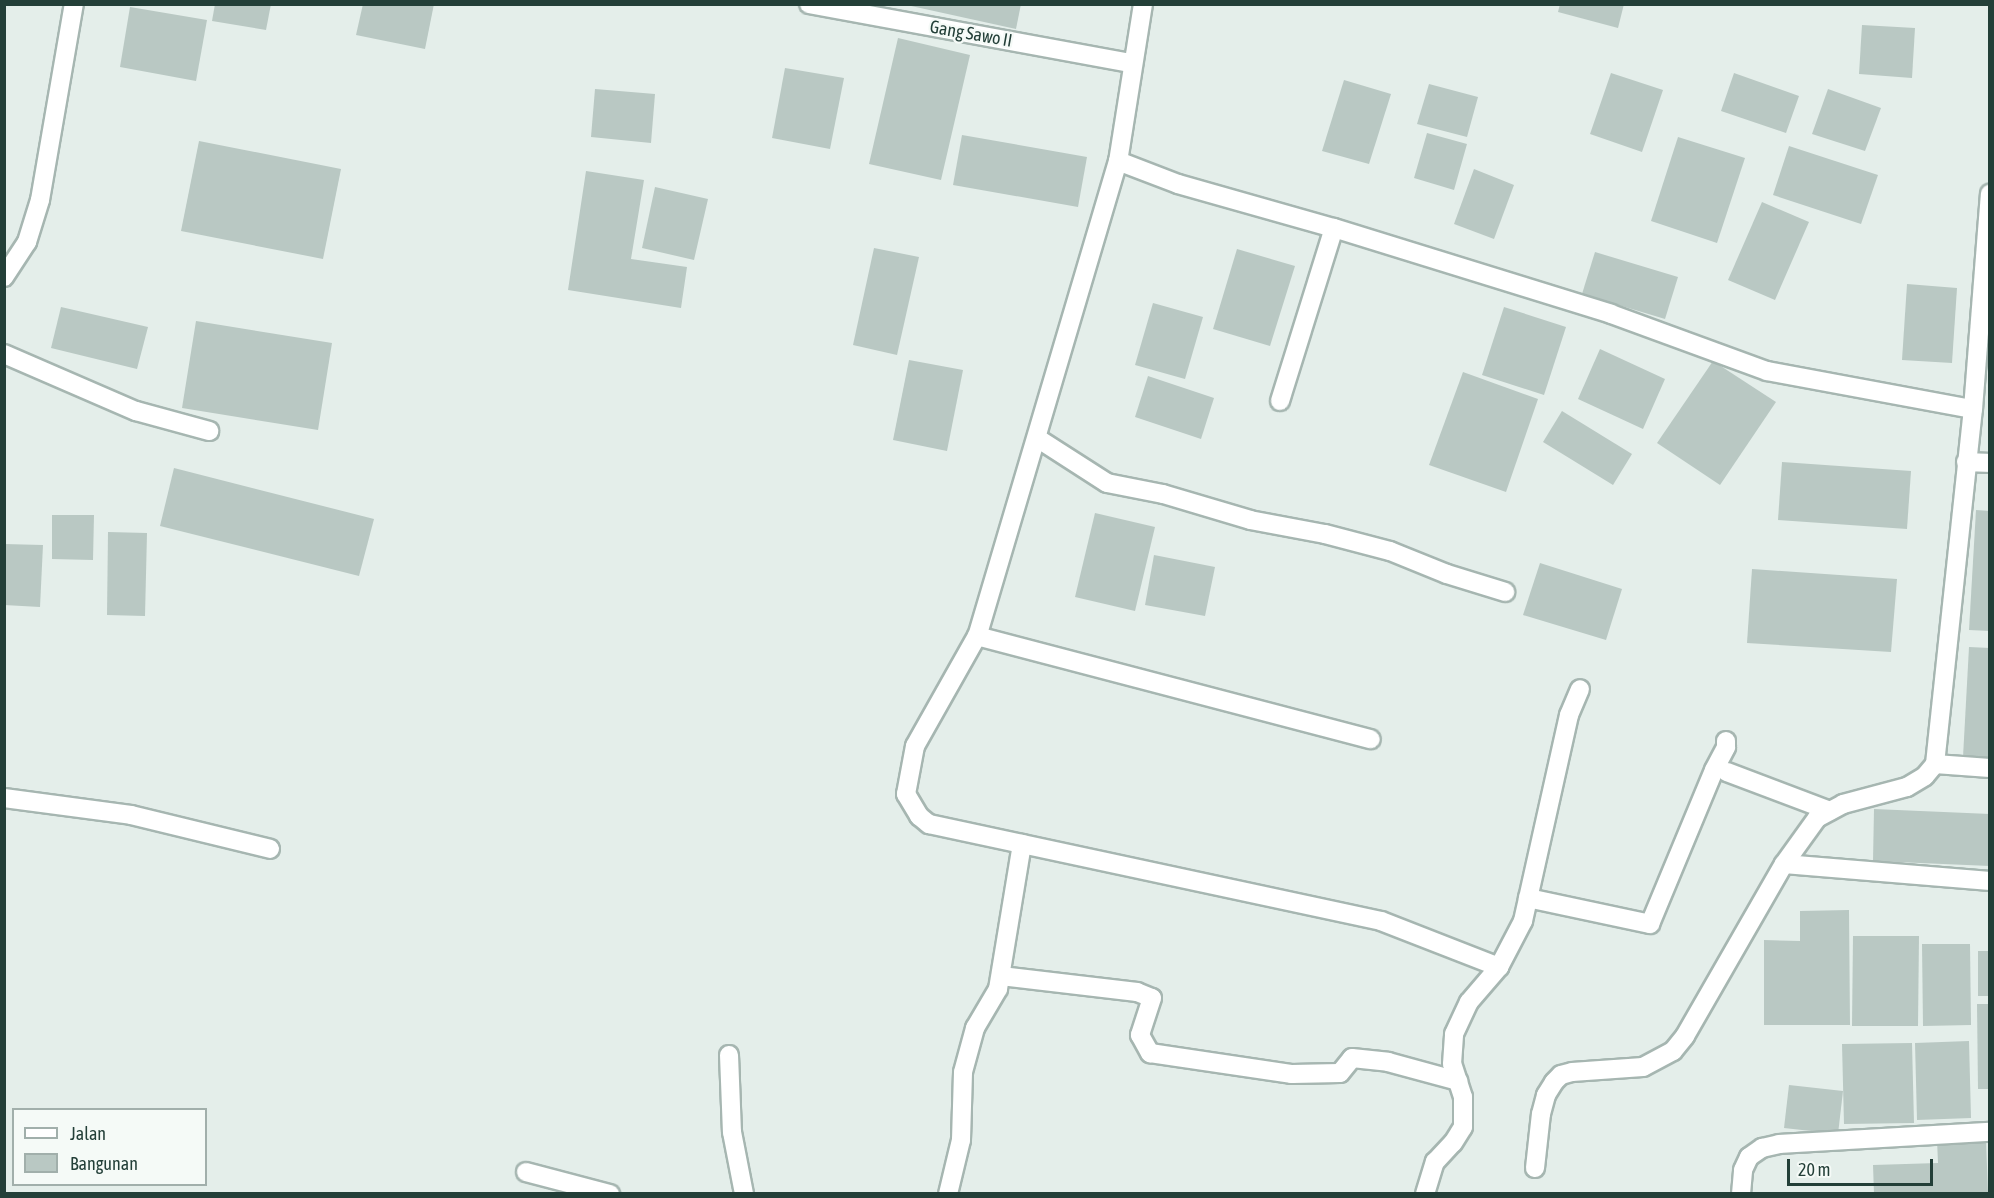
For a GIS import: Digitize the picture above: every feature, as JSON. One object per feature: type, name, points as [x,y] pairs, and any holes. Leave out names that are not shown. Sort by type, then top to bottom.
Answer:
[{"type":"street","points":[[4,278],[27,242],[40,200],[74,4]]},
{"type":"street","name":"Gang Sawo II","points":[[809,4],[1132,63]]},
{"type":"street","points":[[1143,4],[1118,161],[1037,438],[977,636],[915,746],[906,794],[919,816],[929,824],[1381,921],[1499,967]]},
{"type":"street","points":[[1118,161],[1178,183],[1334,228],[1611,314],[1767,371],[1973,409]]},
{"type":"street","points":[[1535,1168],[1541,1114],[1546,1095],[1554,1082],[1561,1075],[1572,1072],[1643,1067],[1673,1051],[1685,1036],[1784,864],[1817,819],[1843,804],[1907,787],[1924,776],[1935,765],[1973,409],[1989,194]]},
{"type":"street","points":[[1280,401],[1334,228]]},
{"type":"street","points":[[4,354],[136,411],[208,431]]},
{"type":"street","points":[[1037,438],[1107,483],[1163,494],[1250,520],[1324,534],[1390,551],[1447,574],[1505,592]]},
{"type":"street","points":[[1966,462],[1989,463]]},
{"type":"street","points":[[977,636],[1371,739]]},
{"type":"street","points":[[1425,1194],[1435,1162],[1453,1143],[1463,1127],[1463,1097],[1452,1064],[1454,1034],[1469,1002],[1499,967],[1523,921],[1569,715],[1580,689]]},
{"type":"street","points":[[1528,897],[1650,924],[1714,770],[1726,747],[1726,741]]},
{"type":"street","points":[[1935,765],[1989,768]]},
{"type":"street","points":[[1727,772],[1830,811]]},
{"type":"street","points":[[4,798],[131,815],[270,849]]},
{"type":"street","points":[[948,1194],[961,1140],[963,1072],[975,1028],[999,989],[1022,844]]},
{"type":"street","points":[[1784,864],[1989,881]]},
{"type":"street","points":[[1001,976],[1137,992],[1152,998],[1140,1035],[1150,1053],[1292,1074],[1340,1073],[1352,1058],[1388,1062],[1458,1081]]},
{"type":"street","points":[[729,1055],[732,1132],[744,1194]]},
{"type":"street","points":[[1741,1194],[1743,1170],[1749,1157],[1762,1148],[1779,1144],[1989,1132]]},
{"type":"street","points":[[526,1172],[610,1194]]},
{"type":"building","points":[[215,4],[271,4],[266,30],[212,21]]},
{"type":"building","points":[[363,4],[434,4],[425,49],[356,35]]},
{"type":"building","points":[[902,4],[1021,4],[1016,29]]},
{"type":"building","points":[[1560,4],[1624,4],[1618,28],[1558,12]]},
{"type":"building","points":[[130,7],[207,20],[196,81],[120,67]]},
{"type":"building","points":[[1862,25],[1915,28],[1912,78],[1859,74]]},
{"type":"building","points":[[898,38],[970,55],[941,180],[869,164]]},
{"type":"building","points":[[785,68],[844,78],[830,149],[772,138]]},
{"type":"building","points":[[1611,73],[1663,90],[1642,152],[1590,134]]},
{"type":"building","points":[[1734,73],[1799,96],[1786,133],[1721,111]]},
{"type":"building","points":[[1344,80],[1391,94],[1369,164],[1322,151]]},
{"type":"building","points":[[1429,84],[1478,97],[1467,137],[1417,124]]},
{"type":"building","points":[[595,89],[655,94],[651,143],[591,137]]},
{"type":"building","points":[[1828,89],[1881,108],[1865,151],[1812,134]]},
{"type":"building","points":[[1427,133],[1467,144],[1454,190],[1414,178]]},
{"type":"building","points":[[962,135],[1087,157],[1078,207],[953,185]]},
{"type":"building","points":[[1678,137],[1745,158],[1717,243],[1651,221]]},
{"type":"building","points":[[199,141],[341,169],[323,259],[181,231]]},
{"type":"building","points":[[1789,146],[1878,175],[1861,224],[1773,195]]},
{"type":"building","points":[[1474,169],[1514,185],[1494,239],[1454,224]]},
{"type":"building","points":[[586,171],[644,180],[631,259],[687,267],[681,308],[568,290]]},
{"type":"building","points":[[655,187],[708,199],[694,260],[642,248]]},
{"type":"building","points":[[1762,202],[1809,222],[1775,300],[1728,280]]},
{"type":"building","points":[[874,248],[919,257],[897,355],[853,345]]},
{"type":"building","points":[[1237,249],[1295,266],[1270,346],[1213,329]]},
{"type":"building","points":[[1595,252],[1678,277],[1665,319],[1582,294]]},
{"type":"building","points":[[1907,284],[1957,288],[1952,363],[1902,360]]},
{"type":"building","points":[[1153,303],[1203,317],[1185,379],[1135,365]]},
{"type":"building","points":[[61,307],[148,327],[137,369],[51,348]]},
{"type":"building","points":[[1504,307],[1566,327],[1544,395],[1482,375]]},
{"type":"building","points":[[196,321],[332,343],[318,430],[182,408]]},
{"type":"building","points":[[1600,349],[1665,379],[1643,429],[1578,399]]},
{"type":"building","points":[[909,360],[963,370],[947,451],[893,440]]},
{"type":"building","points":[[1713,361],[1776,402],[1720,485],[1657,443]]},
{"type":"building","points":[[1463,372],[1538,399],[1506,492],[1429,465]]},
{"type":"building","points":[[1148,376],[1214,398],[1201,439],[1135,417]]},
{"type":"building","points":[[1562,411],[1632,454],[1613,485],[1543,442]]},
{"type":"building","points":[[1782,462],[1911,471],[1907,529],[1778,520]]},
{"type":"building","points":[[174,468],[374,519],[359,576],[160,526]]},
{"type":"building","points":[[1976,510],[1990,511],[1990,631],[1969,630]]},
{"type":"building","points":[[1095,513],[1155,527],[1135,611],[1075,597]]},
{"type":"building","points":[[52,515],[94,515],[93,560],[52,559]]},
{"type":"building","points":[[108,532],[147,533],[145,616],[107,615]]},
{"type":"building","points":[[4,544],[43,545],[40,607],[4,605]]},
{"type":"building","points":[[1154,555],[1215,567],[1205,616],[1145,605]]},
{"type":"building","points":[[1540,563],[1622,589],[1606,640],[1523,615]]},
{"type":"building","points":[[1752,569],[1897,579],[1891,652],[1747,643]]},
{"type":"building","points":[[1969,647],[1990,648],[1990,758],[1963,757]]},
{"type":"building","points":[[1874,809],[1990,814],[1990,866],[1873,861]]},
{"type":"building","points":[[1849,910],[1850,1025],[1764,1025],[1764,940],[1800,941],[1800,911]]},
{"type":"building","points":[[1853,936],[1919,936],[1918,1026],[1852,1026]]},
{"type":"building","points":[[1922,944],[1970,944],[1971,1025],[1923,1026]]},
{"type":"building","points":[[1978,951],[1990,951],[1990,996],[1978,996]]},
{"type":"building","points":[[1977,1004],[1990,1004],[1990,1089],[1978,1089]]},
{"type":"building","points":[[1969,1041],[1971,1118],[1917,1120],[1915,1043]]},
{"type":"building","points":[[1912,1043],[1914,1123],[1844,1124],[1842,1044]]},
{"type":"building","points":[[1789,1085],[1843,1091],[1838,1134],[1784,1128]]},
{"type":"building","points":[[1986,1139],[1988,1194],[1874,1194],[1873,1165],[1938,1163],[1937,1140]]}]
